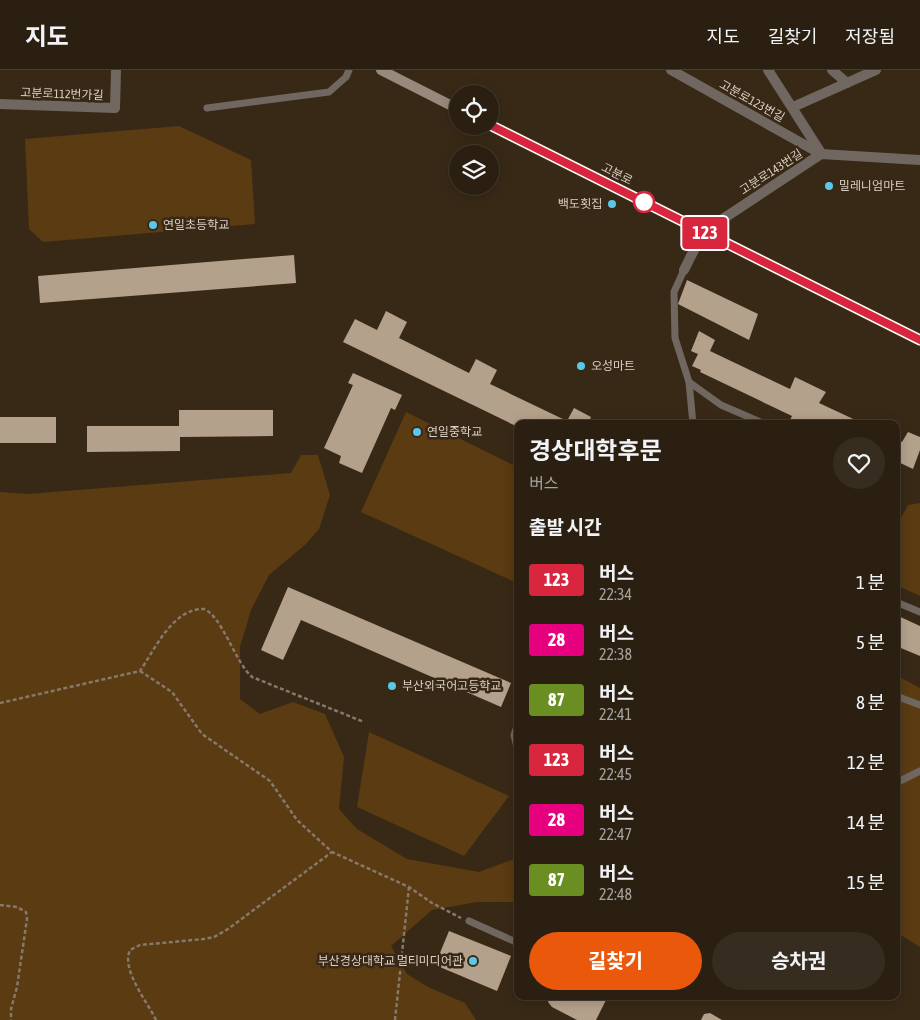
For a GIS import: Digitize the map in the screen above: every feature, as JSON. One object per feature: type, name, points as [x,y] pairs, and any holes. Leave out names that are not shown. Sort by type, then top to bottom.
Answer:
[{"type":"main road","points":[[381,70],[449,104]]},
{"type":"main road","name":"고분로","points":[[499,130],[920,340]]},
{"type":"street","name":"고분로112번가길","points":[[0,104],[115,108],[116,70]]},
{"type":"street","name":"고분로123번길","points":[[671,70],[821,154]]},
{"type":"street","points":[[768,70],[821,154]]},
{"type":"street","points":[[832,70],[847,83]]},
{"type":"street","points":[[792,107],[876,70]]},
{"type":"street","name":"고분로143번길","points":[[703,232],[821,154],[920,160]]},
{"type":"street","points":[[684,270],[703,232]]},
{"type":"lane","points":[[207,108],[329,92],[346,77],[349,70]]},
{"type":"lane","points":[[684,270],[674,292],[675,338],[689,382],[694,420]]},
{"type":"lane","points":[[689,382],[721,405],[755,420]]},
{"type":"lane","points":[[900,604],[920,612]]},
{"type":"lane","points":[[900,698],[920,705]]},
{"type":"lane","points":[[900,781],[920,771]]},
{"type":"lane","points":[[469,921],[514,941]]},
{"type":"path","points":[[0,704],[140,671],[178,618],[191,611],[204,609],[214,617],[242,666],[252,677],[364,722]]},
{"type":"path","points":[[140,671],[172,692],[202,734],[270,781],[297,820],[332,852],[409,887],[439,907],[469,921]]},
{"type":"path","points":[[156,1020],[128,964],[130,950],[140,946],[214,937],[228,929],[332,852]]},
{"type":"path","points":[[394,1020],[409,887]]},
{"type":"path","points":[[0,905],[22,909],[26,912],[27,919],[17,987],[11,1009],[11,1020]]},
{"type":"shaded area","points":[[179,126],[251,160],[255,224],[43,242],[29,229],[25,139]]},
{"type":"shaded area","points":[[406,412],[514,466],[514,582],[361,512]]},
{"type":"shaded area","points":[[301,455],[318,455],[330,495],[319,529],[306,544],[269,575],[251,610],[240,647],[240,699],[260,714],[293,702],[325,714],[344,757],[339,809],[357,829],[407,859],[479,872],[514,859],[514,902],[477,902],[432,910],[391,946],[407,974],[428,987],[465,1003],[476,1020],[0,1020],[0,492],[28,494],[291,473]]},
{"type":"shaded area","points":[[920,503],[920,596],[900,587],[900,520],[908,505]]},
{"type":"shaded area","points":[[900,677],[920,688],[920,947],[900,934]]},
{"type":"shaded area","points":[[369,732],[509,796],[464,856],[357,807]]},
{"type":"building","points":[[294,255],[296,283],[40,303],[38,276]]},
{"type":"building","points":[[687,280],[758,314],[749,340],[678,304]]},
{"type":"building","points":[[386,311],[407,322],[399,338],[469,373],[476,359],[497,370],[490,384],[565,420],[514,420],[514,425],[343,342],[355,319],[377,330]]},
{"type":"building","points":[[699,331],[715,340],[710,351],[790,389],[795,377],[826,392],[819,403],[855,420],[790,420],[792,416],[700,372],[701,370],[692,366],[698,354],[691,351]]},
{"type":"building","points":[[353,373],[402,395],[395,410],[391,408],[362,473],[339,463],[341,456],[324,448],[353,385],[348,383]]},
{"type":"building","points":[[574,408],[591,417],[590,420],[568,420]]},
{"type":"building","points":[[179,410],[273,410],[273,436],[180,437],[180,451],[87,452],[87,426],[179,426]]},
{"type":"building","points":[[0,417],[56,417],[56,443],[0,443]]},
{"type":"building","points":[[908,432],[920,437],[920,450],[913,469],[900,463],[900,441],[902,442]]},
{"type":"building","points":[[288,587],[511,683],[501,707],[301,620],[283,660],[261,650]]},
{"type":"building","points":[[900,617],[920,626],[920,656],[900,648]]},
{"type":"building","name":"부산경상대학교 멀티미디어관","points":[[449,931],[511,956],[497,991],[435,965]]},
{"type":"building","points":[[549,1000],[606,1000],[596,1020],[577,1020],[552,1007]]},
{"type":"building","points":[[710,1013],[722,1020],[701,1020],[704,1014]]},
{"type":"bus line","name":"123","points":[[499,130],[920,340]]},
{"type":"place","name":"밀레니엄마트","points":[[829,186]]},
{"type":"place","name":"백도횟집","points":[[612,204]]},
{"type":"place","name":"연일초등학교","points":[[153,225]]},
{"type":"place","name":"오성마트","points":[[581,366]]},
{"type":"place","name":"연일중학교","points":[[417,432]]},
{"type":"place","name":"부산외국어고등학교","points":[[392,686]]},
{"type":"place","name":"부산경상대학교 멀티미디어관","points":[[473,961]]}]
